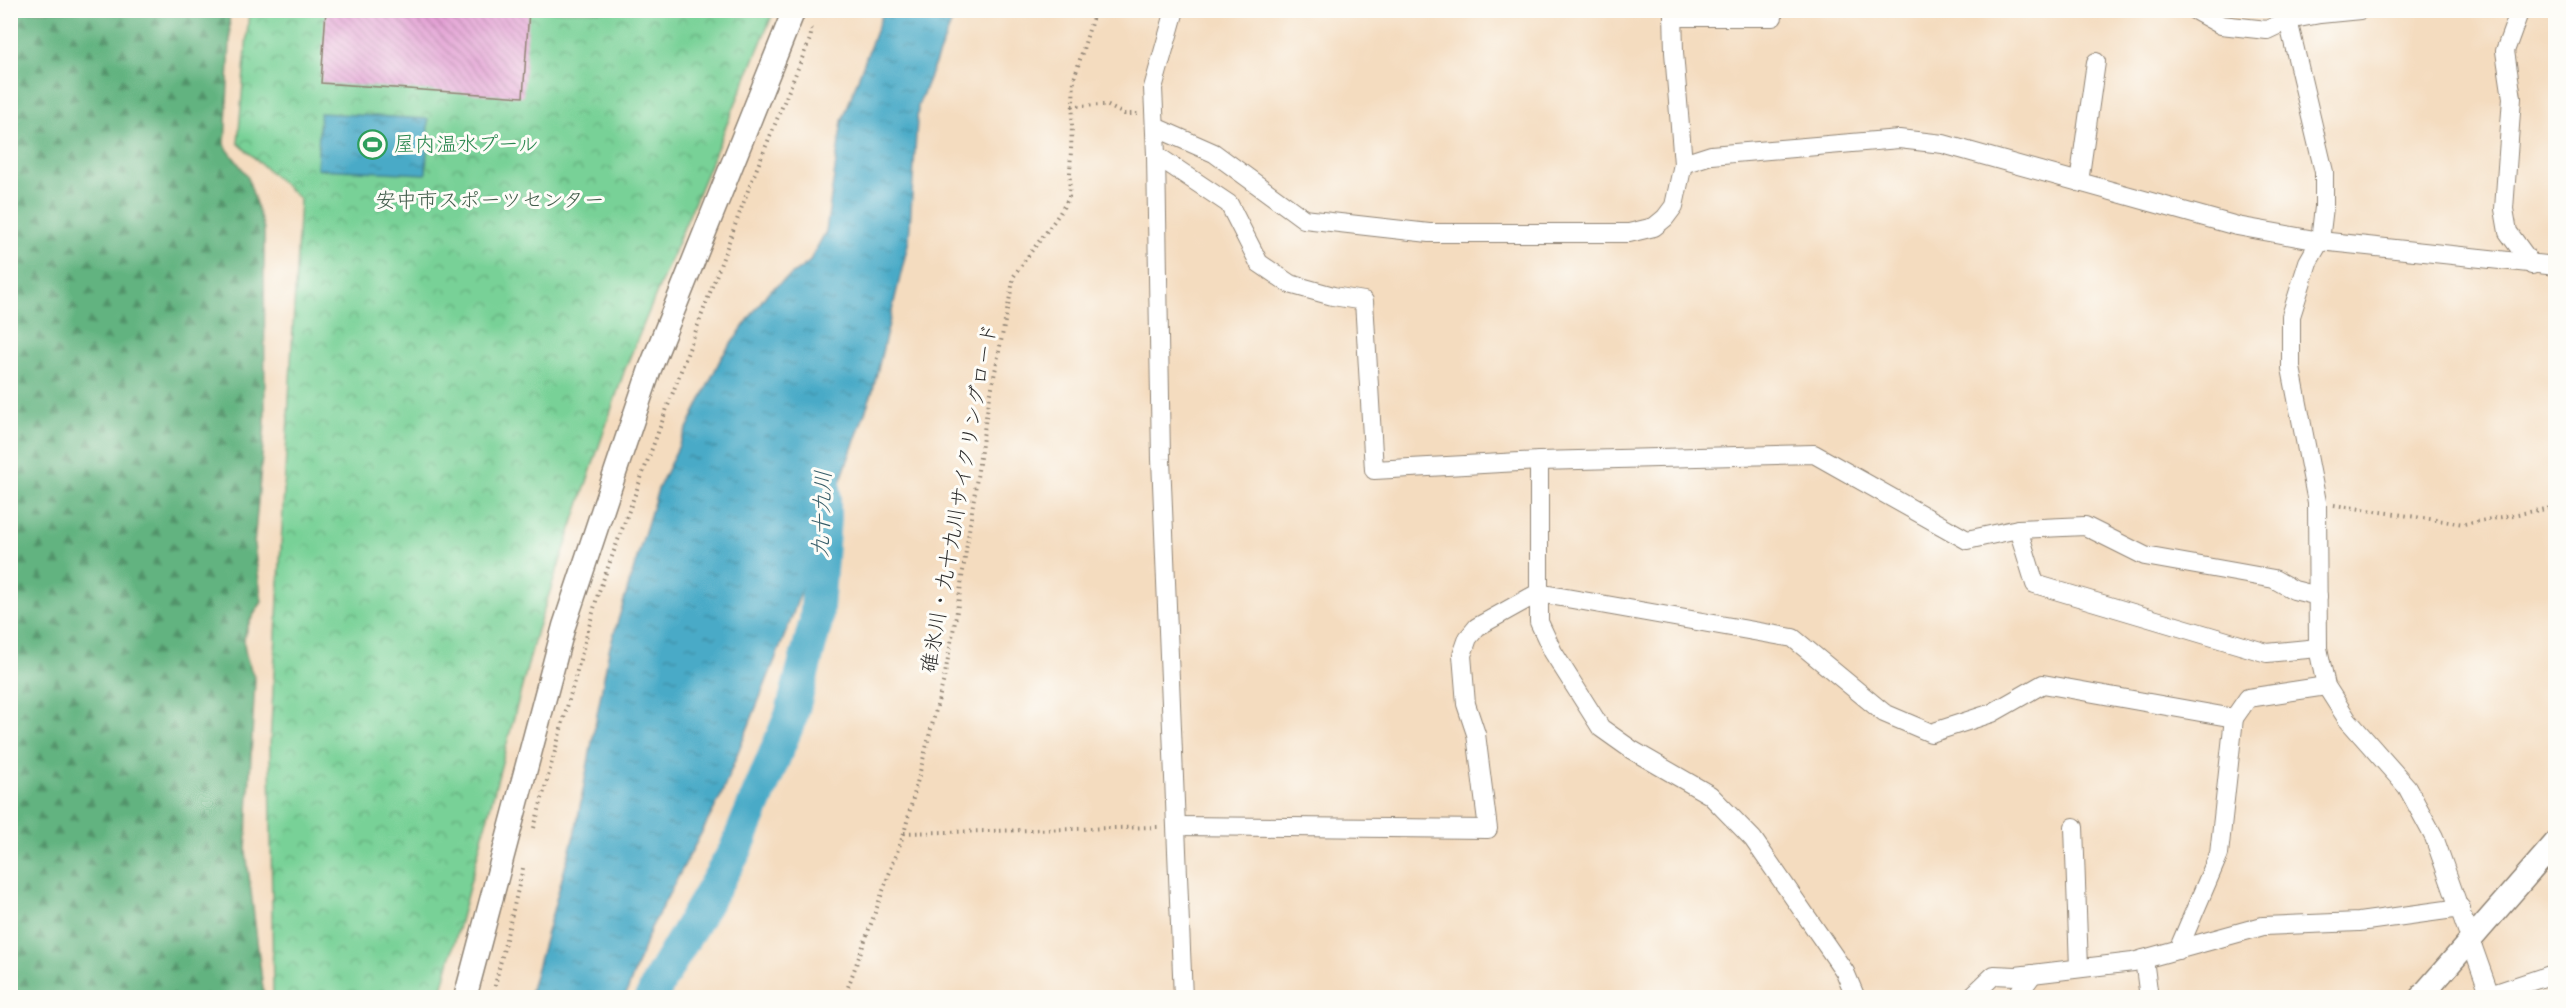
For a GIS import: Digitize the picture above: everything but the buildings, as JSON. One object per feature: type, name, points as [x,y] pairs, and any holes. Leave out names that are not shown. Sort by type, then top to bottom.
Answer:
[{"type":"street","points":[[1175,10],[1153,88],[1161,459],[1184,998]]},
{"type":"street","points":[[2193,10],[2221,25],[2267,30],[2288,20],[2360,10]]},
{"type":"street","points":[[2520,10],[2505,51],[2512,98],[2504,209],[2508,232],[2532,265]]},
{"type":"street","points":[[1155,121],[1214,153],[1304,219],[1429,233],[1629,233],[1654,227],[1665,218],[1674,206],[1683,164],[1673,14],[1773,17]]},
{"type":"street","points":[[465,998],[564,626],[650,369],[800,16]]},
{"type":"street","points":[[2288,20],[2324,172],[2324,207],[2320,241],[2308,262],[2291,316],[2291,368],[2317,502],[2318,648],[2326,686],[2347,719],[2407,787],[2434,837],[2491,996],[2556,973]]},
{"type":"street","points":[[2079,182],[2096,62]]},
{"type":"street","points":[[1683,164],[1711,155],[1899,139],[1943,144],[2237,226],[2320,241],[2556,266]]},
{"type":"street","points":[[1156,155],[1229,204],[1259,263],[1290,284],[1333,296],[1364,301],[1374,470],[1539,460],[1815,454],[1967,540],[2018,529],[2085,526],[2145,556],[2274,579],[2294,590],[2318,596]]},
{"type":"street","points":[[1539,460],[1539,622],[1553,652],[1601,728],[1632,750],[1710,795],[1753,839],[1845,972],[1856,998]]},
{"type":"street","points":[[2018,529],[2035,584],[2267,653],[2318,648]]},
{"type":"street","points":[[1177,826],[1488,829],[1476,734],[1466,704],[1462,655],[1468,638],[1477,627],[1538,593],[1793,638],[1884,712],[1930,733],[1992,713],[2043,684],[2234,718]]},
{"type":"street","points":[[2178,950],[2219,854],[2234,718],[2248,698],[2326,686]]},
{"type":"street","points":[[2074,827],[2079,968]]},
{"type":"street","points":[[2420,998],[2556,842]]},
{"type":"street","points":[[1970,998],[1994,975],[2016,976],[2144,959],[2263,926],[2359,922],[2461,908]]},
{"type":"street","points":[[2144,959],[2149,998]]},
{"type":"street","points":[[2015,998],[2033,974]]},
{"type":"path","name":"碓氷川・九十九川サイクリングロード","points":[[844,998],[904,833],[928,746],[948,656],[986,417],[1014,276],[1024,259],[1060,214],[1069,197],[1072,163],[1072,106],[1076,70],[1095,10]]},
{"type":"path","points":[[533,832],[598,594],[746,196],[810,39],[812,30],[800,16]]},
{"type":"path","points":[[1072,106],[1106,105],[1124,114],[1155,121]]},
{"type":"path","points":[[2317,502],[2464,524],[2556,507]]},
{"type":"path","points":[[904,833],[1177,826]]},
{"type":"path","points":[[492,998],[526,855]]},
{"type":"green space","points":[[10,11],[229,11],[230,41],[225,146],[247,175],[264,229],[265,423],[254,545],[262,602],[249,622],[244,647],[255,679],[246,851],[264,997],[11,997]]},
{"type":"green space","name":"安中市スポーツセンター","points":[[249,11],[774,11],[625,369],[537,630],[440,997],[273,997],[270,745],[300,199],[238,143]]},
{"type":"water","points":[[884,10],[956,11],[918,106],[909,240],[873,390],[790,622],[720,798],[651,928],[625,997],[529,997],[576,828],[609,650],[658,489],[721,358],[768,292],[809,262],[826,231],[842,121]]},
{"type":"water","name":"屋内温水プール","points":[[320,113],[428,119],[426,174],[317,169]]},
{"type":"waterway","name":"九十九川","points":[[652,998],[658,983],[735,851],[791,716],[816,621],[824,518],[824,482]]},
{"type":"place","name":"屋内温水プール","points":[[373,144]]}]
